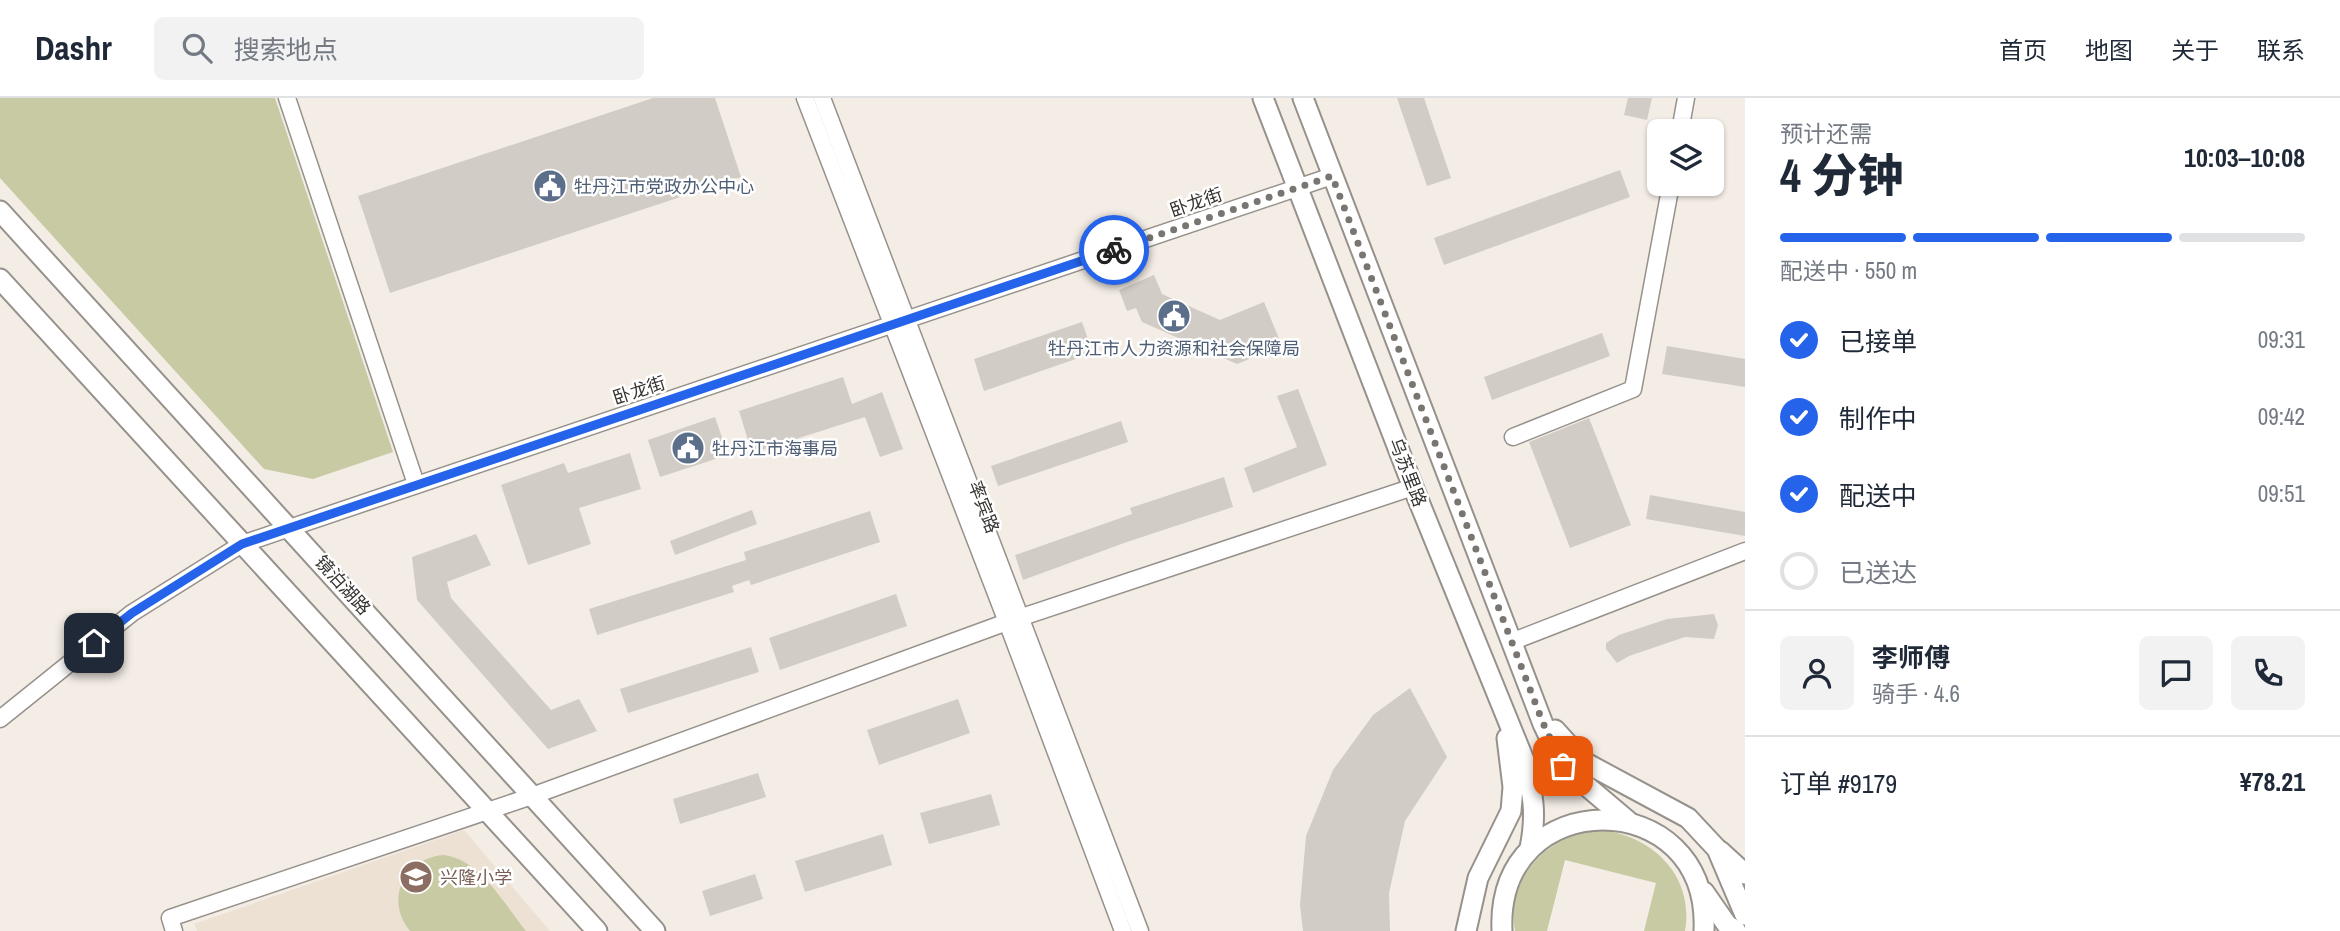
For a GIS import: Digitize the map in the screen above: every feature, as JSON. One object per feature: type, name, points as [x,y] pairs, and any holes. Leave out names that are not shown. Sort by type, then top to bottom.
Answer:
[{"type":"main road","name":"乌苏里路","points":[[1263,98],[1413,487],[1524,760],[1534,798],[1535,822],[1530,848]]},
{"type":"main road","name":"乌苏里路","points":[[1303,98],[1535,704],[1563,766],[1628,821]]},
{"type":"main road","name":"镜泊湖路","points":[[0,211],[655,931]]},
{"type":"main road","points":[[0,279],[597,931]]},
{"type":"main road","points":[[1535,704],[1584,762],[1688,818],[1717,849],[1745,915]]},
{"type":"main road","points":[[1466,931],[1478,878],[1511,811],[1513,787],[1504,712]]},
{"type":"main road","points":[[1491,931],[1501,922],[1506,889],[1516,867],[1530,848],[1551,832],[1575,822],[1601,818],[1628,821],[1651,830],[1671,844],[1687,862],[1727,925],[1736,931]]},
{"type":"main road","points":[[1712,844],[1745,874]]},
{"type":"main road","points":[[1699,884],[1705,911],[1704,931]]},
{"type":"street","points":[[287,98],[416,484]]},
{"type":"street","name":"率宾路","points":[[805,98],[901,323]]},
{"type":"street","name":"率宾路","points":[[822,98],[901,323],[1014,620],[1140,931]]},
{"type":"street","points":[[1682,119],[1686,98]]},
{"type":"street","name":"卧龙街","points":[[0,719],[132,613],[242,544],[1332,176]]},
{"type":"street","points":[[1513,437],[1633,389],[1669,196]]},
{"type":"street","points":[[174,931],[170,918],[532,796],[1014,620],[1413,487]]},
{"type":"street","points":[[1511,642],[1745,551]]},
{"type":"street","name":"率宾路","points":[[1014,620],[1123,931]]},
{"type":"shaded area","name":"兴隆小学","points":[[464,830],[550,931],[197,931],[194,924]]},
{"type":"green space","points":[[0,98],[275,98],[393,452],[313,479],[264,469],[0,178]]},
{"type":"green space","points":[[1598,830],[1635,840],[1665,861],[1676,875],[1683,892],[1685,931],[1644,931],[1656,883],[1565,860],[1547,931],[1515,931],[1517,893],[1534,862],[1563,841]]},
{"type":"green space","points":[[444,855],[469,865],[480,874],[526,931],[410,931],[402,919],[399,906],[402,882],[418,864]]},
{"type":"building","name":"牡丹江市党政办公中心","points":[[653,98],[715,98],[741,177],[390,293],[358,196]]},
{"type":"building","points":[[1397,98],[1424,98],[1451,178],[1427,186]]},
{"type":"building","points":[[1628,98],[1652,98],[1647,120],[1624,115]]},
{"type":"building","points":[[1620,170],[1630,197],[1444,265],[1434,238]]},
{"type":"building","name":"牡丹江市人力资源和社会保障局","points":[[1154,275],[1162,294],[1220,320],[1264,302],[1282,346],[1237,364],[1142,322],[1136,308],[1127,311],[1119,290]]},
{"type":"building","points":[[1082,322],[1093,353],[984,391],[974,359]]},
{"type":"building","points":[[1602,333],[1610,356],[1492,400],[1484,377]]},
{"type":"building","points":[[1667,346],[1745,359],[1745,387],[1662,374]]},
{"type":"building","points":[[843,377],[852,404],[882,392],[903,449],[880,457],[865,417],[752,453],[739,411]]},
{"type":"building","points":[[1298,389],[1327,465],[1253,493],[1244,468],[1297,447],[1277,396]]},
{"type":"building","name":"牡丹江市海事局","points":[[715,417],[728,455],[660,477],[648,440]]},
{"type":"building","points":[[1589,418],[1631,525],[1570,548],[1529,442]]},
{"type":"building","points":[[1121,421],[1128,442],[998,486],[991,466]]},
{"type":"building","points":[[630,453],[641,489],[579,508],[591,544],[528,565],[501,485],[564,463],[568,473]]},
{"type":"building","points":[[1224,477],[1233,507],[1023,580],[1015,555],[1132,514],[1130,508]]},
{"type":"building","points":[[1650,495],[1745,512],[1745,536],[1646,519]]},
{"type":"building","points":[[752,510],[757,524],[675,555],[670,541]]},
{"type":"building","points":[[870,511],[880,542],[751,585],[749,580],[732,586],[734,592],[597,635],[589,609],[746,560],[744,552]]},
{"type":"building","points":[[476,534],[491,565],[447,582],[451,598],[551,710],[579,699],[597,731],[548,749],[417,600],[412,557]]},
{"type":"building","points":[[896,594],[907,626],[780,670],[769,638]]},
{"type":"building","points":[[1714,614],[1718,625],[1714,639],[1685,637],[1629,656],[1617,663],[1606,649],[1606,643],[1619,635],[1667,619]]},
{"type":"building","points":[[751,647],[759,672],[628,713],[620,689]]},
{"type":"building","points":[[1410,688],[1447,757],[1405,821],[1389,893],[1390,931],[1303,931],[1300,905],[1306,836],[1333,770],[1373,715]]},
{"type":"building","points":[[958,699],[970,733],[879,765],[867,730]]},
{"type":"building","points":[[758,773],[766,797],[680,824],[673,799]]},
{"type":"building","points":[[991,794],[1000,825],[929,844],[920,813]]},
{"type":"building","points":[[883,834],[892,865],[805,892],[795,861]]},
{"type":"building","points":[[755,874],[763,899],[710,916],[702,891]]},
{"type":"way so far","points":[[1114,250],[1332,176],[1543,723],[1563,766]]},
{"type":"place","name":"牡丹江市党政办公中心","points":[[550,186]]},
{"type":"place","name":"牡丹江市人力资源和社会保障局","points":[[1174,316]]},
{"type":"place","name":"牡丹江市海事局","points":[[688,448]]},
{"type":"place","name":"兴隆小学","points":[[416,877]]},
{"type":"route","points":[[94,643],[132,613],[242,544],[1114,250]]}]
